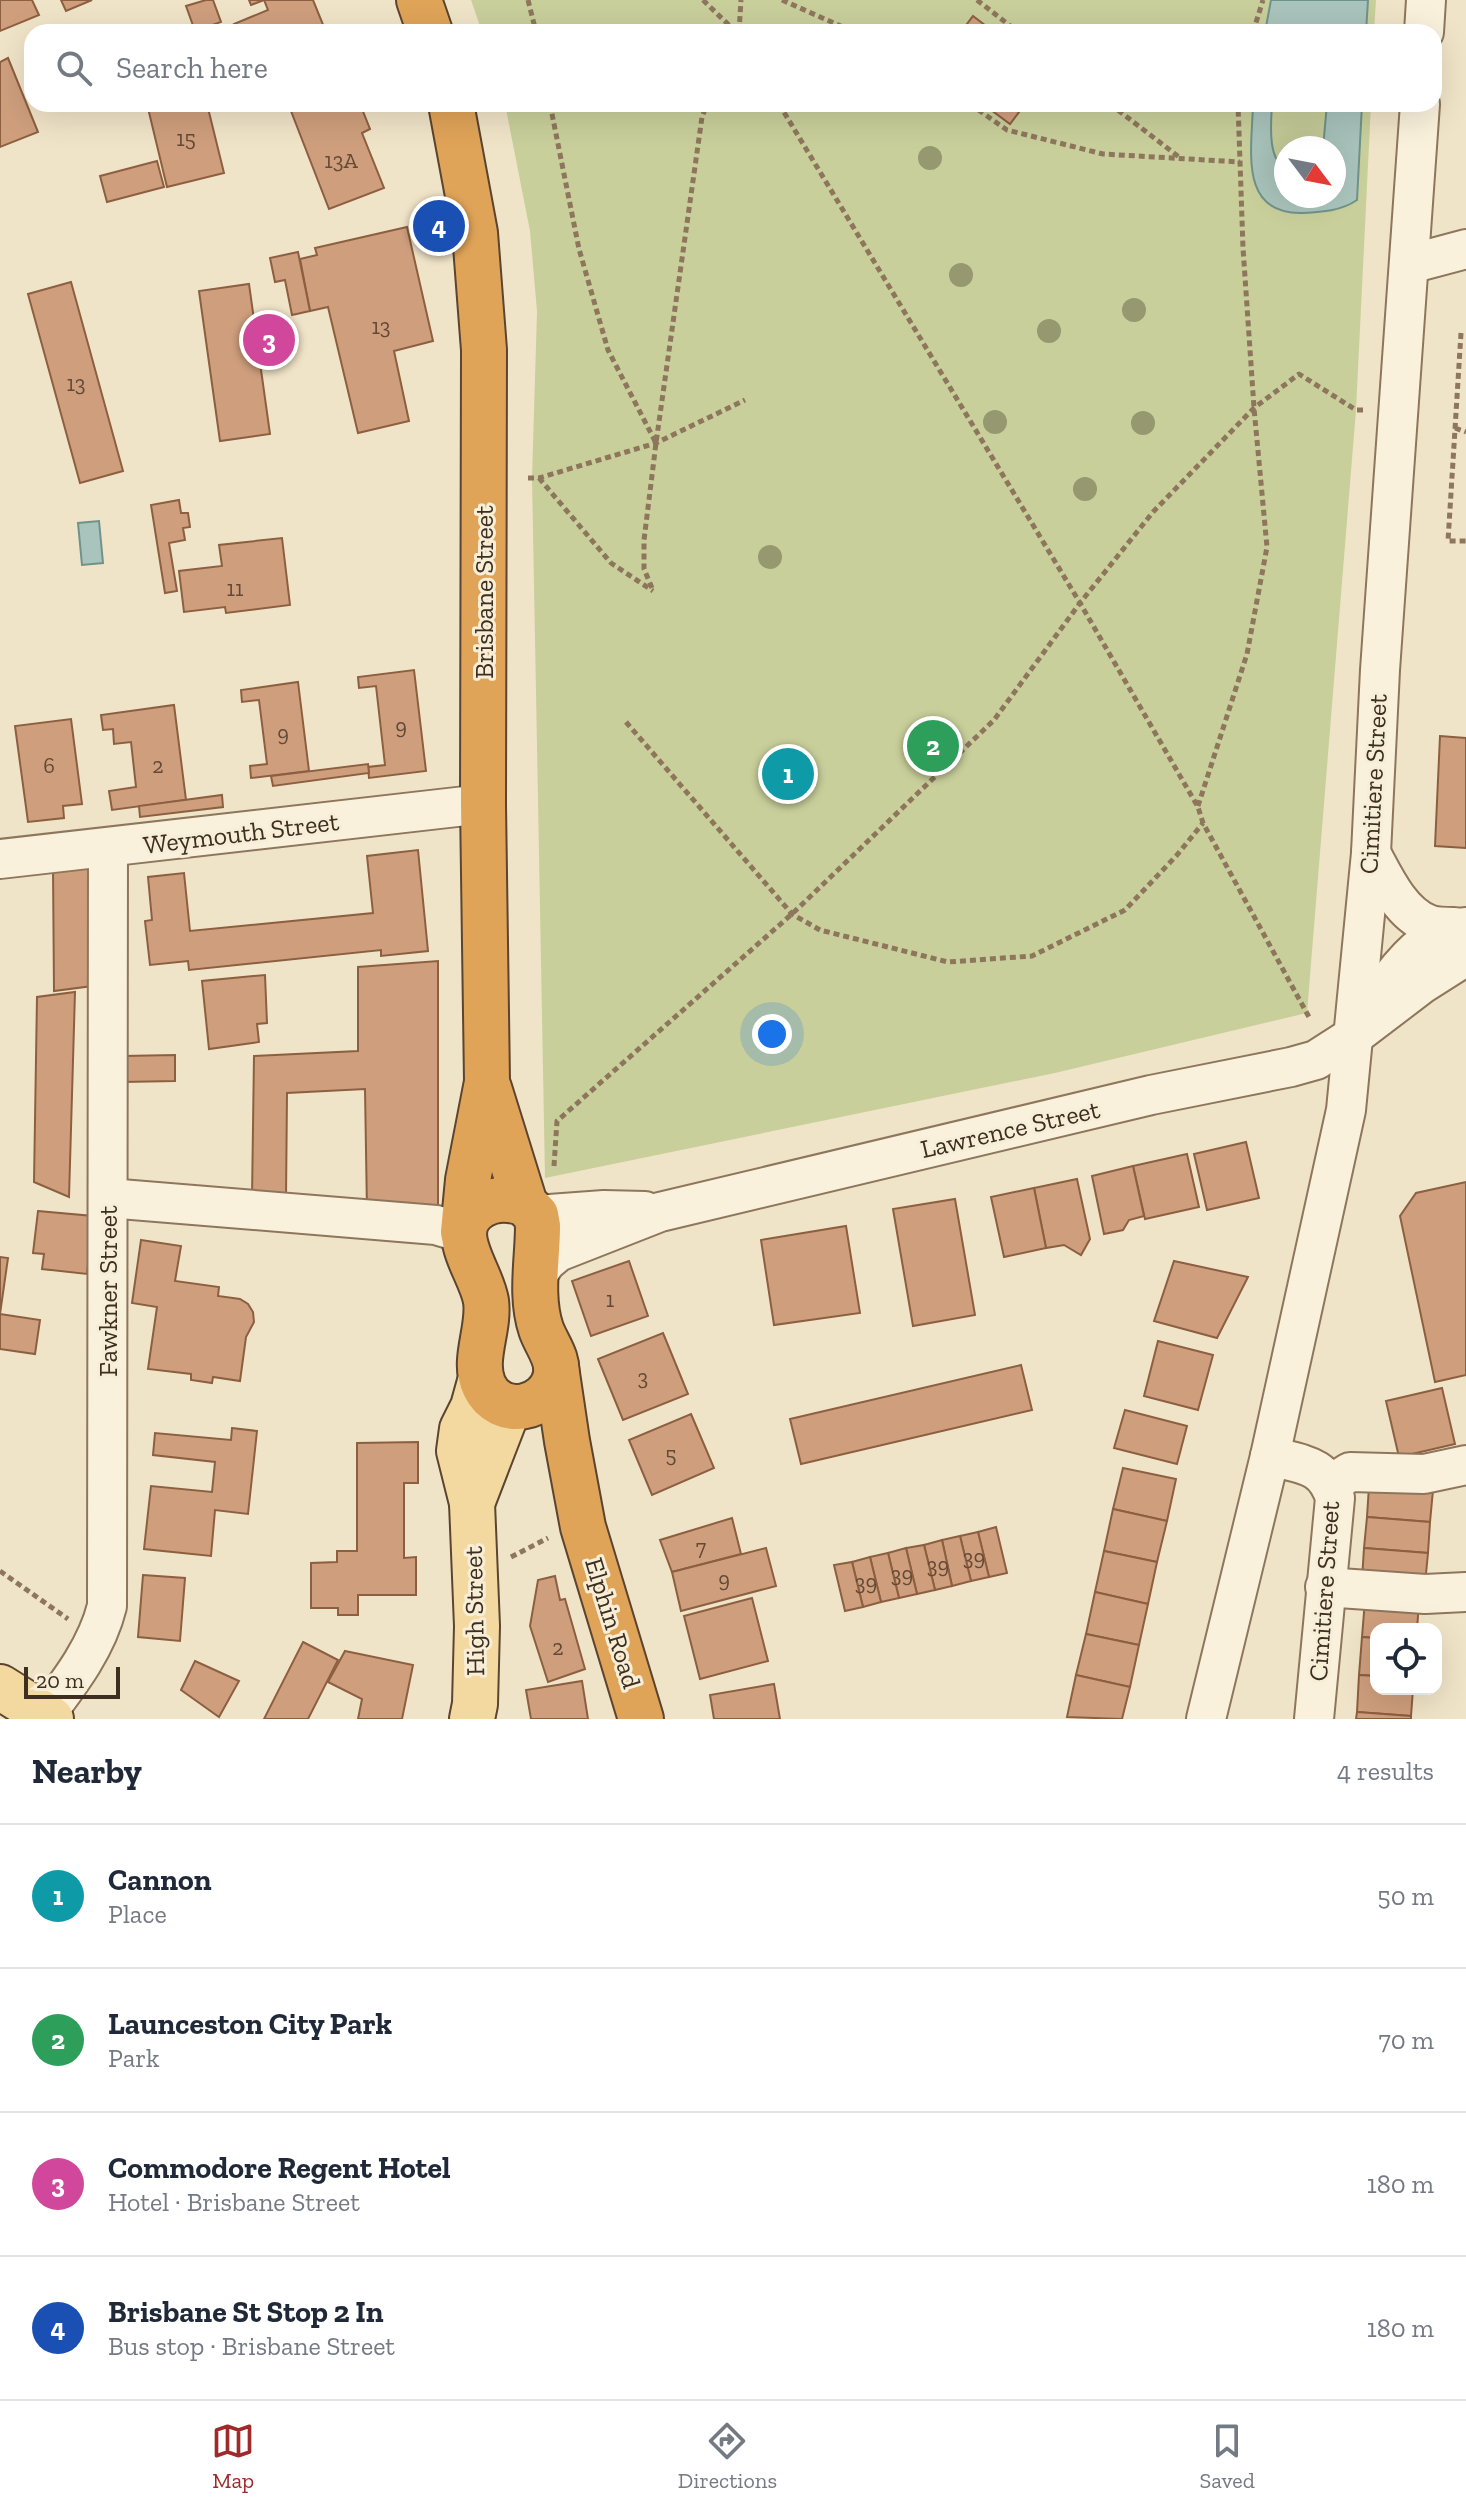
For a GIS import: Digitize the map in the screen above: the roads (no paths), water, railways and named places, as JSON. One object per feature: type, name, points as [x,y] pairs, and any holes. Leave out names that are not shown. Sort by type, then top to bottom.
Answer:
[{"type":"highway","points":[[419,0],[427,24]]},
{"type":"highway","name":"Brisbane Street","points":[[452,112],[475,233],[484,350],[483,804],[487,1082],[468,1180],[463,1232]]},
{"type":"highway","name":"Brisbane Street","points":[[487,1082],[538,1199],[536,1277]]},
{"type":"highway","points":[[538,1199],[506,1199],[482,1205],[469,1217],[463,1232],[466,1249],[478,1274],[486,1302],[486,1327],[480,1358],[502,1398],[538,1402],[550,1389],[556,1367]]},
{"type":"highway","name":"Elphin Road","points":[[536,1277],[541,1328],[556,1367],[567,1441],[566,1533]]},
{"type":"highway","name":"Elphin Road","points":[[502,1398],[566,1533],[641,1719]]},
{"type":"main road","name":"High Street","points":[[472,1719],[477,1626],[472,1503],[502,1398]]},
{"type":"main road","points":[[0,1687],[48,1717]]},
{"type":"street","points":[[1424,24],[1426,0]]},
{"type":"street","name":"Cimitiere Street","points":[[1206,1719],[1270,1456],[1343,1131],[1371,853],[1420,112]]},
{"type":"street","points":[[1410,264],[1466,249]]},
{"type":"street","name":"Weymouth Street","points":[[11,857],[483,804]]},
{"type":"street","name":"Fawkner Street","points":[[48,1717],[103,1623],[107,1606],[108,848]]},
{"type":"street","points":[[1371,853],[1401,902],[1416,916],[1428,925],[1462,937]]},
{"type":"street","name":"Lawrence Street","points":[[536,1277],[546,1262],[558,1252],[660,1212],[1151,1095],[1316,1060],[1355,1035],[1422,984],[1462,937]]},
{"type":"street","points":[[108,1198],[436,1225],[463,1232]]},
{"type":"street","name":"Lawrence Street","points":[[538,1199],[604,1210],[660,1212]]},
{"type":"street","name":"Cimitiere Street","points":[[1270,1456],[1320,1470],[1331,1484],[1335,1498],[1314,1719]]},
{"type":"street","points":[[1331,1484],[1350,1472],[1424,1474],[1466,1465]]},
{"type":"street","points":[[1325,1587],[1425,1594],[1466,1592]]},
{"type":"water","points":[[1271,0],[1368,0],[1366,24],[1266,24]]},
{"type":"water","points":[[1253,112],[1272,112],[1274,206],[1258,191],[1253,176]]},
{"type":"water","points":[[1326,112],[1362,112],[1357,200],[1346,206],[1346,136],[1324,136]]},
{"type":"water","points":[[1277,208],[1341,208],[1303,213]]},
{"type":"water","points":[[99,521],[103,563],[82,565],[78,523]]},
{"type":"place","name":"Brisbane St Stop 2 In","points":[[439,226]]},
{"type":"place","name":"Commodore Regent Hotel","points":[[269,340]]},
{"type":"place","name":"Launceston City Park","points":[[933,746]]},
{"type":"place","name":"Cannon","points":[[788,774]]}]
